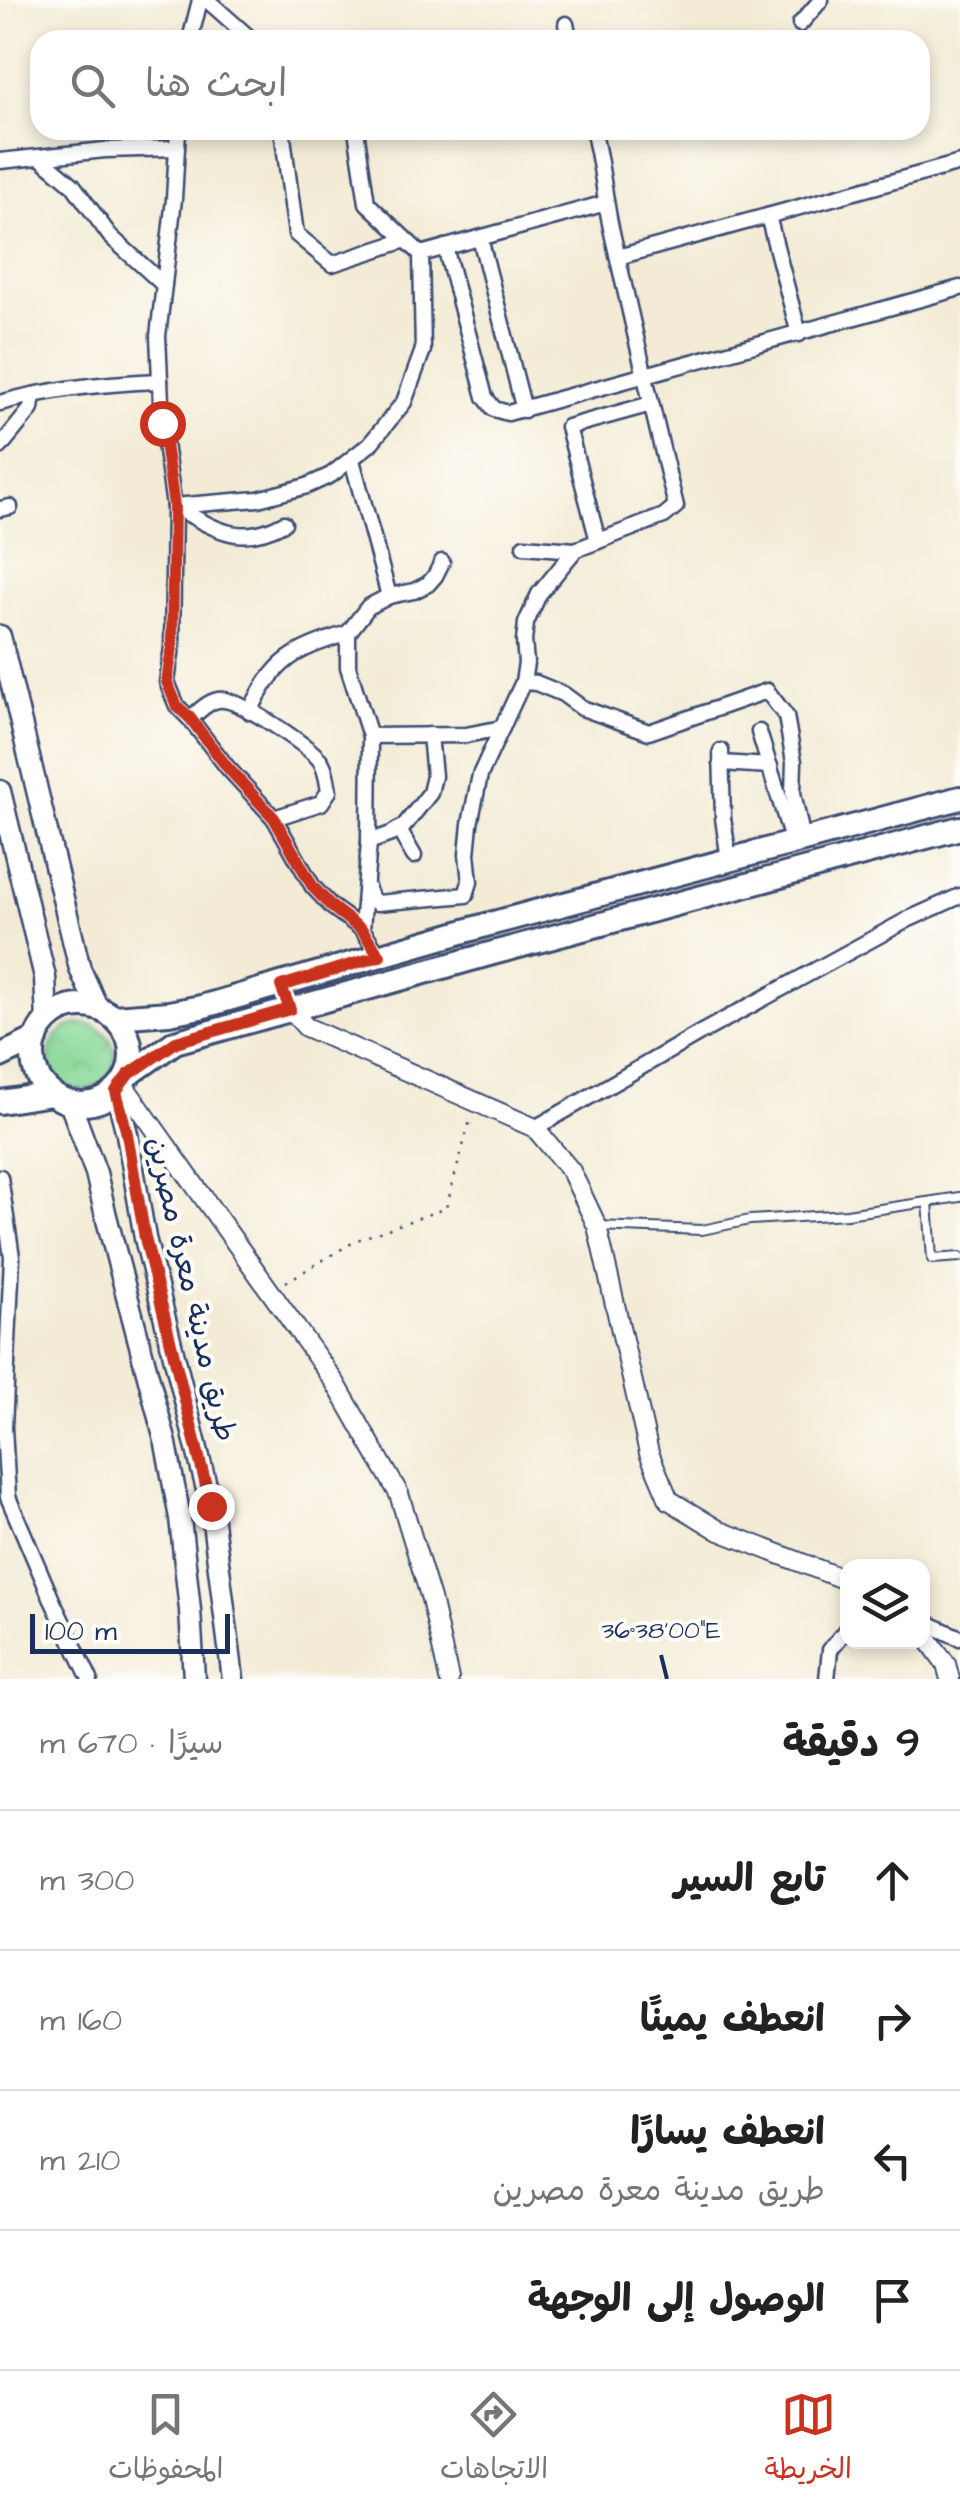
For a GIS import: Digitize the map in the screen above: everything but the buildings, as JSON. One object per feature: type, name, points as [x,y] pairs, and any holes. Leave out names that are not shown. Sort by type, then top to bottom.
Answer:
[{"type":"main road","points":[[0,636],[80,969],[106,1013],[125,1030],[131,1046],[131,1062],[122,1083]]},
{"type":"main road","points":[[0,791],[45,977],[42,1030],[33,1054],[35,1069],[41,1082],[61,1098]]},
{"type":"main road","points":[[0,1056],[42,1030],[58,1013],[71,1008],[85,1006],[106,1013],[169,1013],[200,1007],[960,798]]},
{"type":"main road","points":[[0,1102],[61,1098],[96,1102],[176,1042],[492,952],[960,828]]},
{"type":"main road","name":"طريق مدينة معرة مصرين","points":[[122,1083],[145,1238],[211,1506],[233,1679]]},
{"type":"main road","name":"طريق مدينة معرة مصرين","points":[[61,1098],[96,1172],[166,1444],[180,1518],[194,1679]]},
{"type":"street","points":[[192,30],[200,0]]},
{"type":"street","points":[[208,0],[241,30]]},
{"type":"street","points":[[800,24],[821,0]]},
{"type":"street","points":[[177,140],[158,336],[162,423],[174,506],[172,647],[167,682],[177,706],[274,818],[313,887],[362,930],[380,956]]},
{"type":"street","points":[[283,140],[296,234],[332,264],[406,240]]},
{"type":"street","points":[[174,506],[258,499],[307,486],[352,460],[404,402],[423,350],[421,254],[367,203],[358,140]]},
{"type":"street","points":[[524,546],[575,550],[664,516],[676,506],[644,378],[606,203],[596,140]]},
{"type":"street","points":[[0,160],[177,148]]},
{"type":"street","points":[[41,158],[73,185],[110,236],[164,285]]},
{"type":"street","points":[[618,257],[960,163]]},
{"type":"street","points":[[421,254],[606,203]]},
{"type":"street","points":[[768,216],[799,334]]},
{"type":"street","points":[[480,238],[524,410]]},
{"type":"street","points":[[445,247],[487,402],[500,412],[524,410],[644,378],[960,288]]},
{"type":"street","points":[[0,403],[115,383],[160,381]]},
{"type":"street","points":[[0,447],[31,409],[33,395]]},
{"type":"street","points":[[598,541],[568,427],[651,404]]},
{"type":"street","points":[[352,460],[389,596]]},
{"type":"street","points":[[174,506],[234,535],[256,534],[284,523]]},
{"type":"street","points":[[366,886],[378,903],[466,894],[470,882],[470,824],[480,775],[523,682],[526,623],[539,594],[575,550]]},
{"type":"street","points":[[250,712],[271,674],[287,659],[307,646],[348,633],[368,606],[428,584],[442,562]]},
{"type":"street","points":[[348,633],[348,667],[370,736],[370,842],[362,930]]},
{"type":"street","points":[[523,682],[536,683],[563,694],[582,708],[648,732],[767,690],[786,716],[794,762],[798,841]]},
{"type":"street","points":[[190,718],[208,704],[226,700],[306,746],[324,764],[329,790],[321,803],[274,818]]},
{"type":"street","points":[[370,736],[466,735],[502,728]]},
{"type":"street","points":[[759,732],[798,841]]},
{"type":"street","points":[[370,842],[399,830],[425,800],[434,776],[430,735]]},
{"type":"street","points":[[729,860],[722,818],[721,757],[770,766]]},
{"type":"street","points":[[399,830],[414,856]]},
{"type":"street","points":[[535,1128],[719,1023],[960,896]]},
{"type":"street","points":[[281,986],[290,1009],[313,1031],[535,1128],[571,1171],[597,1226],[649,1454],[669,1500],[720,1531],[840,1577]]},
{"type":"street","points":[[122,1083],[336,1384],[399,1494],[432,1599],[449,1679]]},
{"type":"street","points":[[0,1177],[5,1237],[12,1257],[2,1428],[8,1496],[90,1679]]},
{"type":"street","points":[[930,1624],[960,1638]]},
{"type":"street","points":[[827,1679],[830,1650],[840,1637]]},
{"type":"street","points":[[930,1642],[946,1664],[950,1679]]},
{"type":"lane","points":[[597,1226],[702,1230],[750,1220],[848,1214],[960,1196]]},
{"type":"lane","points":[[928,1202],[932,1259],[960,1257]]},
{"type":"path","points":[[271,1291],[357,1240],[446,1208],[475,1102]]},
{"type":"green space","points":[[82,1024],[106,1033],[115,1057],[106,1081],[82,1090],[58,1081],[49,1057],[58,1033]]},
{"type":"route","points":[[162,423],[174,506],[172,647],[167,682],[177,706],[274,818],[313,887],[362,930],[380,956],[281,986],[290,1009],[176,1042],[128,1075],[116,1091],[145,1238],[211,1506]]}]
